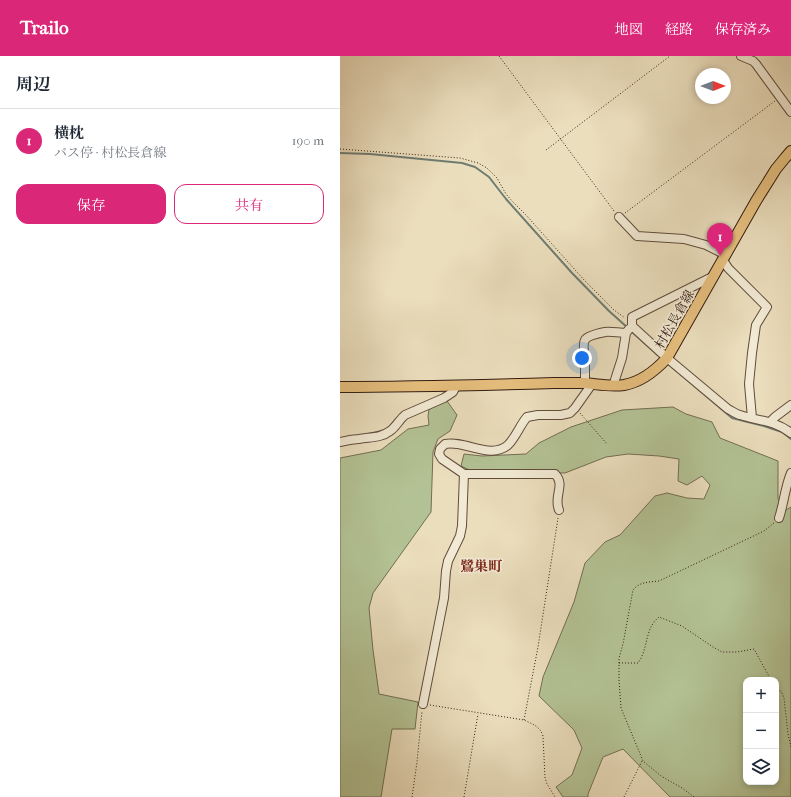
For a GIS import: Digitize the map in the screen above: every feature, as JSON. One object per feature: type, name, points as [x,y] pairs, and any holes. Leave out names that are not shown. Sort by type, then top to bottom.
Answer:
[{"type":"main road","name":"村松長倉線","points":[[340,387],[562,383],[613,386],[625,385],[650,374],[667,358],[753,206],[776,169],[791,151]]},
{"type":"street","points":[[741,56],[753,61],[756,64],[791,112]]},
{"type":"street","points":[[620,217],[637,236],[684,239],[706,245],[724,257],[728,268],[766,307],[756,325],[750,368],[749,384],[752,418]]},
{"type":"street","points":[[613,386],[622,358],[626,333],[632,326],[632,317],[714,276]]},
{"type":"street","points":[[632,326],[667,358],[728,409],[739,415],[770,422],[786,429],[791,433]]},
{"type":"street","points":[[558,510],[556,502],[559,481],[555,474],[464,474],[442,459],[439,454],[440,450],[445,444],[453,443],[485,450],[502,449],[511,442],[527,417],[538,414],[565,415],[570,413],[575,408],[588,384],[583,344],[584,340],[606,332],[626,333]]},
{"type":"street","points":[[340,442],[385,435],[394,428],[405,415],[444,398],[453,392],[456,386]]},
{"type":"street","points":[[770,422],[791,405]]},
{"type":"street","points":[[778,518],[782,511],[788,479],[791,473]]},
{"type":"street","points":[[423,704],[444,598],[448,560],[460,536],[462,526],[464,474]]},
{"type":"path","points":[[499,56],[620,217],[780,97]]},
{"type":"path","points":[[546,150],[670,56]]},
{"type":"path","points":[[340,149],[460,158],[482,165],[497,178],[506,194],[585,281],[614,310],[628,320],[632,326]]},
{"type":"path","points":[[575,408],[608,444]]},
{"type":"path","points":[[524,720],[539,639],[558,510]]},
{"type":"path","points":[[694,797],[661,776],[643,761],[621,708],[619,658],[633,590],[636,586],[644,583],[659,581],[764,531],[778,518]]},
{"type":"path","points":[[619,662],[638,662],[642,657],[650,627],[659,617],[682,626],[722,652],[737,652],[754,649],[769,677]]},
{"type":"path","points":[[779,690],[784,698],[791,747]]},
{"type":"path","points":[[412,797],[423,704],[524,720],[537,727],[542,732],[543,736],[545,778],[555,797]]},
{"type":"path","points":[[464,797],[478,713]]},
{"type":"path","points":[[624,797],[643,761]]},
{"type":"green space","points":[[447,401],[457,415],[450,431],[438,439],[433,452],[431,512],[373,593],[369,608],[379,694],[418,702],[415,729],[392,729],[381,797],[340,797],[340,458],[381,450],[408,429],[429,425],[429,409]]},
{"type":"green space","points":[[673,407],[686,414],[712,422],[720,438],[778,461],[778,499],[786,510],[791,507],[791,797],[670,797],[623,749],[603,757],[588,797],[563,797],[556,787],[572,775],[582,748],[574,730],[539,696],[543,677],[574,602],[585,563],[605,542],[620,535],[655,496],[667,493],[687,498],[704,499],[710,485],[702,476],[687,485],[678,481],[679,459],[659,456],[628,454],[606,457],[565,473],[474,472],[461,466],[464,454],[482,456],[526,454],[539,443],[571,427],[622,410]]},
{"type":"waterway","points":[[340,153],[370,154],[462,163],[475,167],[489,177],[506,199],[572,273],[628,328]]},
{"type":"waterway","points":[[631,331],[662,359]]},
{"type":"waterway","points":[[667,363],[732,418],[782,432],[791,439]]},
{"type":"place","name":"横枕","points":[[720,256]]},
{"type":"district","name":"鷺巣町","points":[[481,566]]}]
